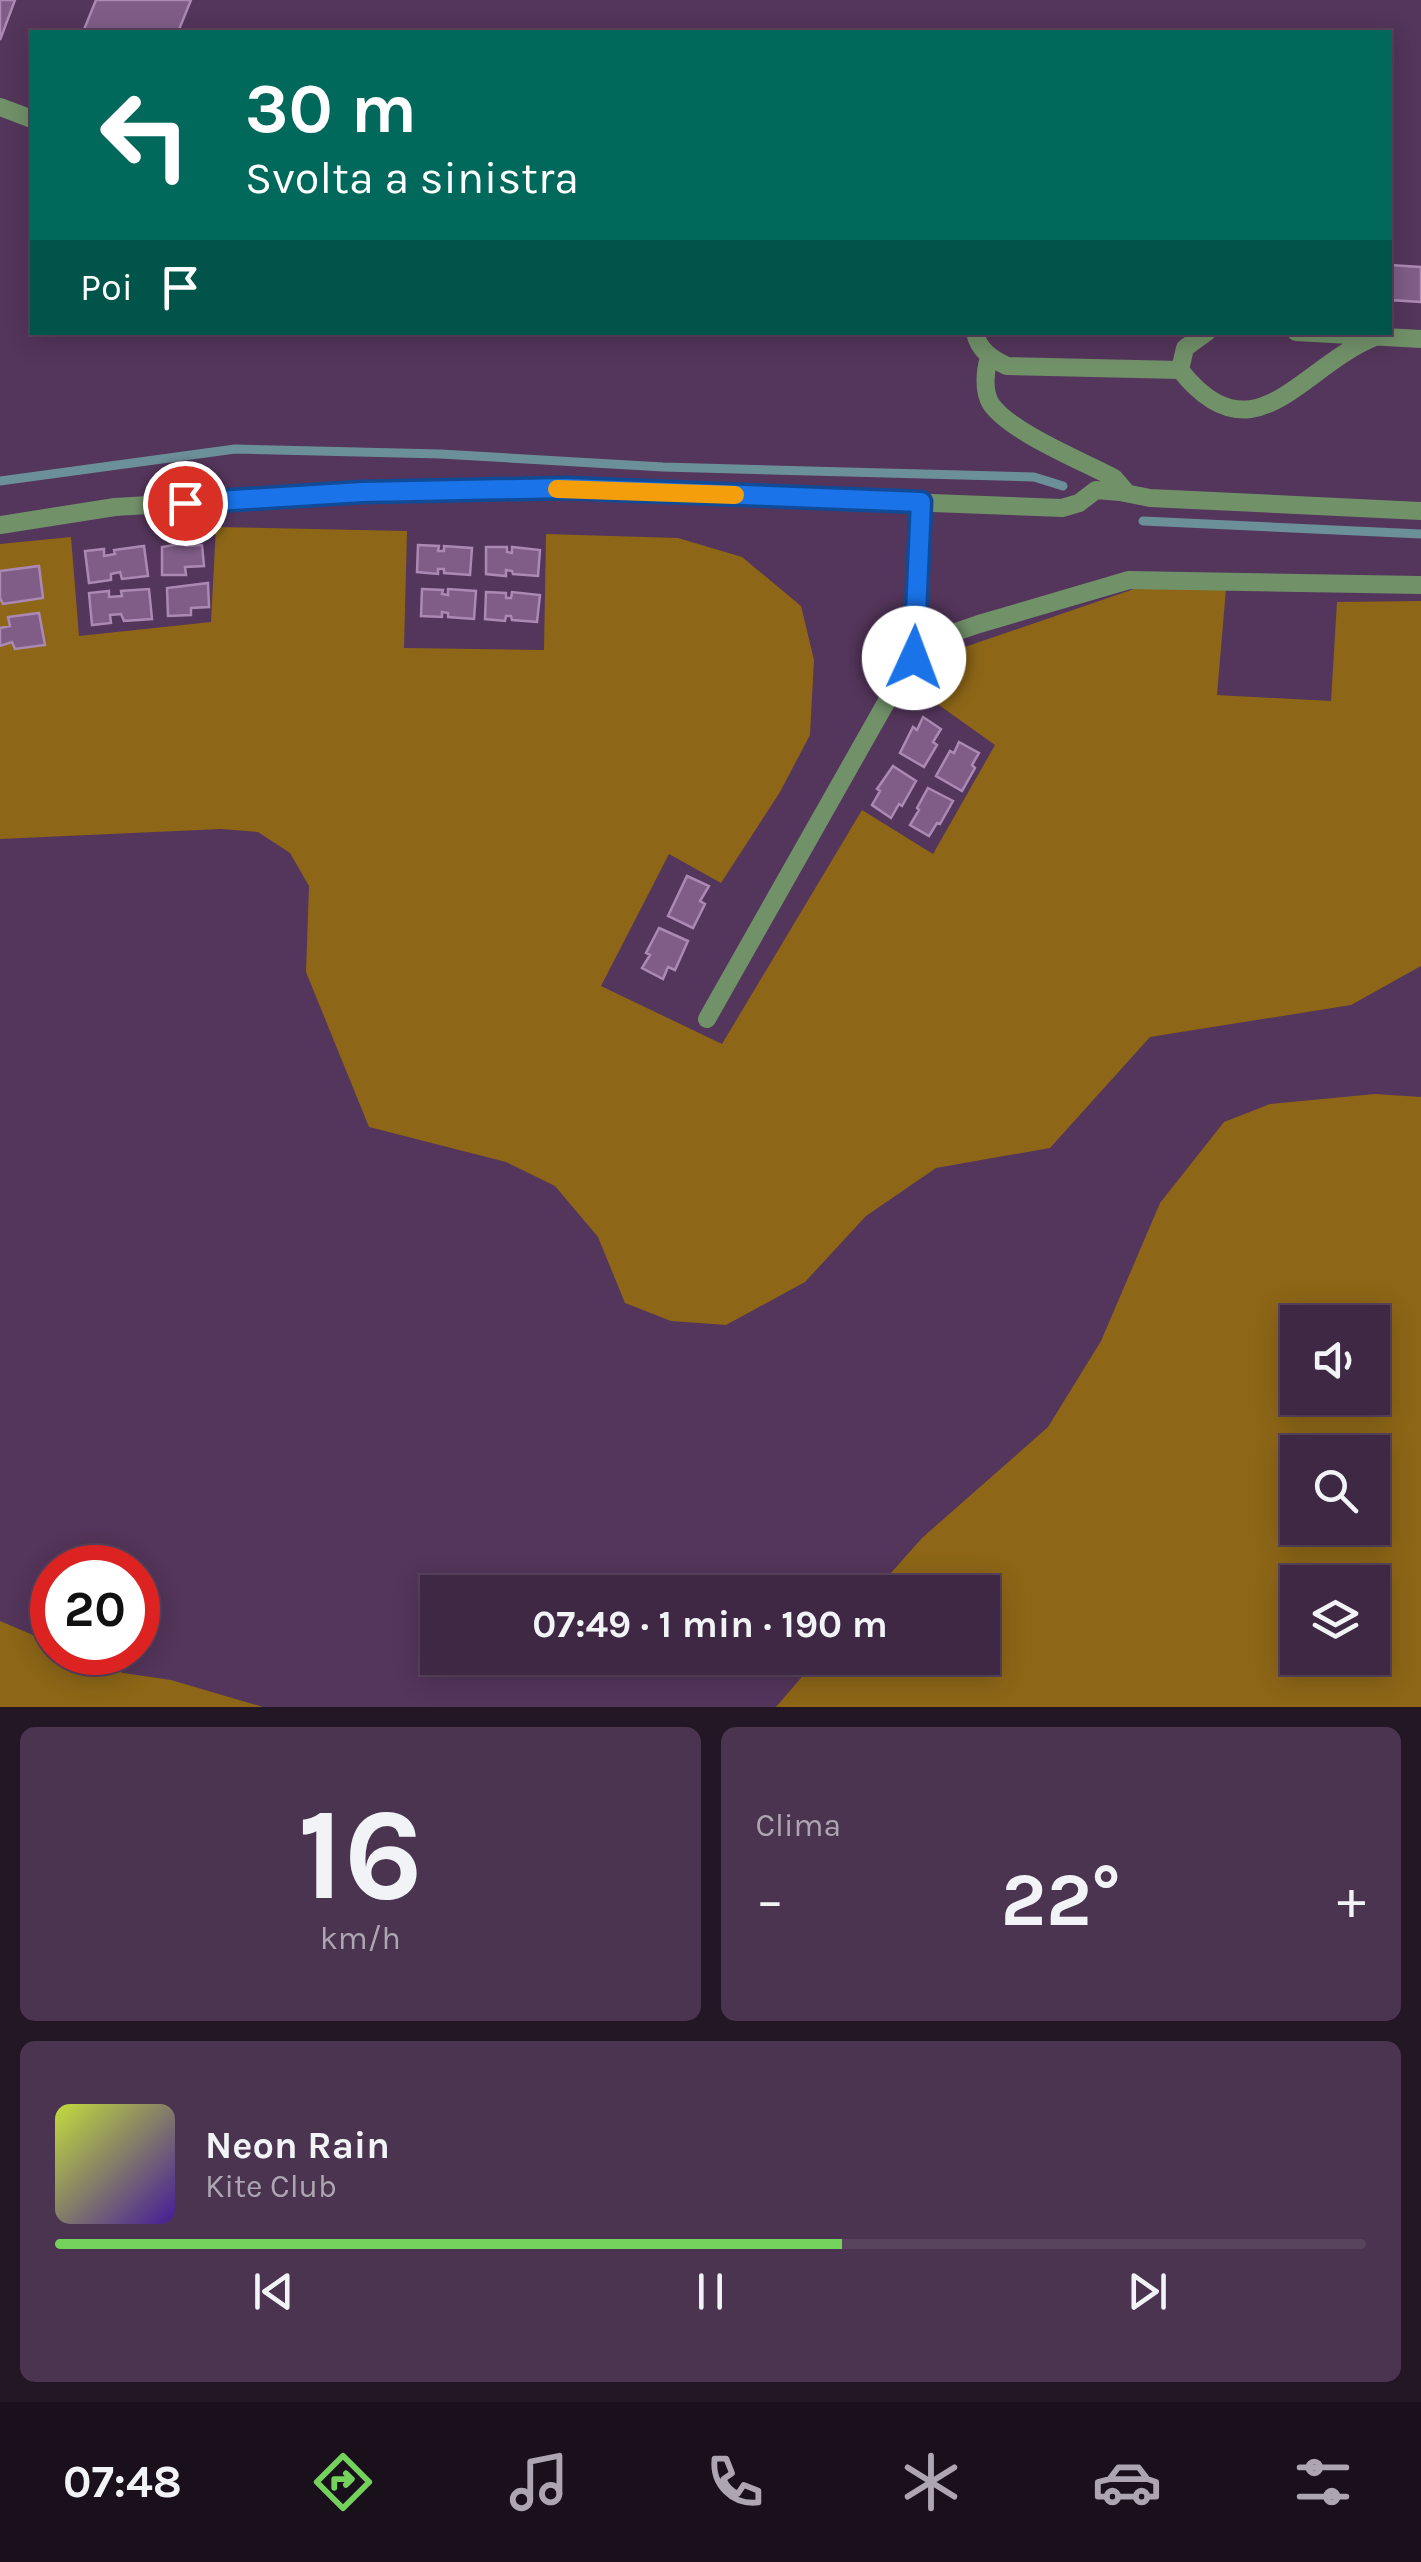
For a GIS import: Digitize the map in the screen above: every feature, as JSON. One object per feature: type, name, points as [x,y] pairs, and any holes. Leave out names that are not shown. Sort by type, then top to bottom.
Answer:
[{"type":"lane","points":[[3,109],[30,118]]},
{"type":"lane","points":[[975,335],[989,358],[1008,366],[1180,370]]},
{"type":"lane","points":[[1204,335],[1185,348],[1180,370],[1194,389],[1212,403],[1236,410],[1257,409],[1280,400],[1353,346],[1374,337]]},
{"type":"lane","points":[[1343,335],[1421,339]]},
{"type":"lane","points":[[989,358],[985,372],[989,401],[1008,421],[1114,478],[1126,493]]},
{"type":"lane","points":[[0,525],[114,507],[362,492],[566,488],[1062,508],[1079,503],[1096,490],[1150,498],[1421,510]]},
{"type":"lane","points":[[914,658],[921,502]]},
{"type":"lane","points":[[707,1019],[908,662],[941,638],[1129,580],[1421,586]]},
{"type":"shaded area","points":[[216,527],[407,531],[404,648],[544,650],[546,534],[678,538],[742,557],[801,606],[814,660],[810,735],[780,792],[721,883],[669,854],[601,986],[722,1044],[862,810],[933,854],[995,745],[922,693],[953,651],[1137,588],[1226,589],[1217,695],[1331,701],[1337,602],[1421,601],[1421,966],[1351,1005],[1150,1037],[1050,1148],[936,1168],[866,1216],[805,1282],[726,1325],[671,1321],[625,1303],[598,1237],[555,1186],[506,1162],[369,1127],[306,972],[309,886],[290,853],[258,832],[221,829],[0,839],[0,544],[71,537],[79,636],[211,622]]},
{"type":"shaded area","points":[[1375,1094],[1421,1097],[1421,1707],[776,1707],[803,1675],[1000,1675],[1000,1575],[889,1575],[922,1538],[1048,1427],[1101,1341],[1160,1203],[1224,1122],[1270,1104]]},
{"type":"shaded area","points":[[0,1621],[30,1634],[30,1675],[137,1675],[171,1680],[263,1707],[0,1707]]},
{"type":"building","points":[[0,0],[15,0],[0,40]]},
{"type":"building","points":[[96,0],[191,0],[179,30],[84,30]]},
{"type":"building","points":[[1392,265],[1421,267],[1421,302],[1392,300]]},
{"type":"building","points":[[202,545],[204,566],[185,567],[186,575],[162,575],[162,547]]},
{"type":"building","points":[[418,545],[439,546],[438,551],[444,551],[444,546],[472,548],[470,575],[444,573],[444,569],[438,569],[438,574],[417,572]]},
{"type":"building","points":[[144,546],[148,576],[122,579],[120,572],[111,574],[111,580],[89,583],[85,551],[104,549],[104,556],[115,554],[114,550]]},
{"type":"building","points":[[486,547],[507,547],[507,552],[512,553],[512,547],[540,550],[538,576],[506,570],[506,576],[486,574]]},
{"type":"building","points":[[39,566],[43,598],[3,604],[0,571]]},
{"type":"building","points":[[208,583],[209,607],[191,608],[191,615],[168,616],[167,588]]},
{"type":"building","points":[[149,589],[152,619],[124,621],[121,614],[110,615],[111,623],[92,625],[89,593],[109,591],[109,597],[122,596],[121,591]]},
{"type":"building","points":[[422,589],[443,590],[442,594],[448,595],[448,589],[476,591],[474,619],[448,617],[448,613],[442,612],[442,617],[421,616]]},
{"type":"building","points":[[486,592],[506,593],[506,598],[511,598],[512,592],[540,595],[537,622],[512,620],[511,616],[506,616],[505,621],[485,619]]},
{"type":"building","points":[[39,613],[45,645],[15,649],[12,642],[0,646],[0,628],[10,626],[8,617]]},
{"type":"building","points":[[923,717],[941,729],[924,767],[900,753],[913,727],[917,730]]},
{"type":"building","points":[[959,742],[979,753],[962,791],[936,776]]},
{"type":"building","points":[[893,766],[916,781],[891,818],[872,805],[880,791],[877,789]]},
{"type":"building","points":[[928,788],[953,801],[929,836],[910,825]]},
{"type":"building","points":[[687,876],[709,886],[700,901],[705,904],[693,928],[668,916]]},
{"type":"building","points":[[659,928],[688,941],[675,970],[668,967],[663,979],[642,968]]},
{"type":"waterway","points":[[0,481],[235,449],[1034,477],[1063,486]]},
{"type":"waterway","points":[[1143,521],[1421,534]]},
{"type":"slow traffic","points":[[557,489],[735,495]]},
{"type":"route","points":[[185,503],[362,492],[566,488],[921,502],[914,658]]}]
